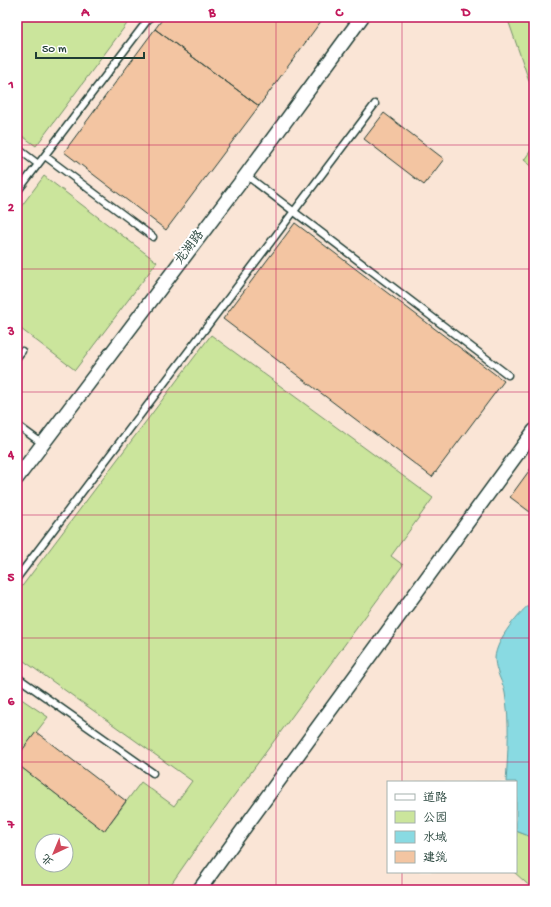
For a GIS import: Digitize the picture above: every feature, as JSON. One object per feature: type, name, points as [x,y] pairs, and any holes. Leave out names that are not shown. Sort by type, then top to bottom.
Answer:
[{"type":"street","name":"龙湖路","points":[[17,478],[246,176],[362,17]]},
{"type":"street","points":[[199,890],[534,431]]},
{"type":"lane","points":[[17,192],[150,17]]},
{"type":"lane","points":[[17,578],[375,104]]},
{"type":"lane","points":[[17,148],[38,164]]},
{"type":"lane","points":[[45,156],[153,237]]},
{"type":"lane","points":[[246,176],[508,375]]},
{"type":"lane","points":[[17,357],[22,351]]},
{"type":"lane","points":[[17,425],[42,444]]},
{"type":"lane","points":[[17,677],[153,773]]},
{"type":"shaded area","points":[[17,17],[534,17],[534,601],[529,604],[516,618],[497,671],[505,692],[508,724],[506,781],[387,781],[387,873],[515,873],[534,890],[17,890]]},
{"type":"green space","points":[[17,17],[132,17],[36,146],[17,132]]},
{"type":"green space","points":[[507,17],[534,17],[534,95]]},
{"type":"green space","points":[[534,146],[534,168],[524,160]]},
{"type":"green space","points":[[44,176],[157,262],[75,370],[17,326],[17,212]]},
{"type":"green space","points":[[211,335],[433,498],[391,556],[403,565],[208,831],[167,890],[17,890],[17,764],[104,831],[141,782],[174,806],[192,781],[17,656],[17,593]]},
{"type":"green space","points":[[17,696],[48,717],[17,757]]},
{"type":"green space","points":[[517,831],[534,838],[534,890],[515,873],[517,873]]},
{"type":"water","points":[[534,601],[534,838],[517,831],[517,781],[506,781],[508,738],[507,704],[495,663],[496,651],[499,643],[509,626]]},
{"type":"building","points":[[164,17],[324,17],[259,106],[155,29]]},
{"type":"building","points":[[155,29],[259,106],[166,230],[64,152]]},
{"type":"building","points":[[384,113],[444,159],[424,185],[364,139]]},
{"type":"building","points":[[295,223],[504,381],[432,477],[223,319]]},
{"type":"building","points":[[534,464],[534,515],[510,497]]},
{"type":"building","points":[[36,732],[126,801],[104,831],[17,764],[17,757]]}]
